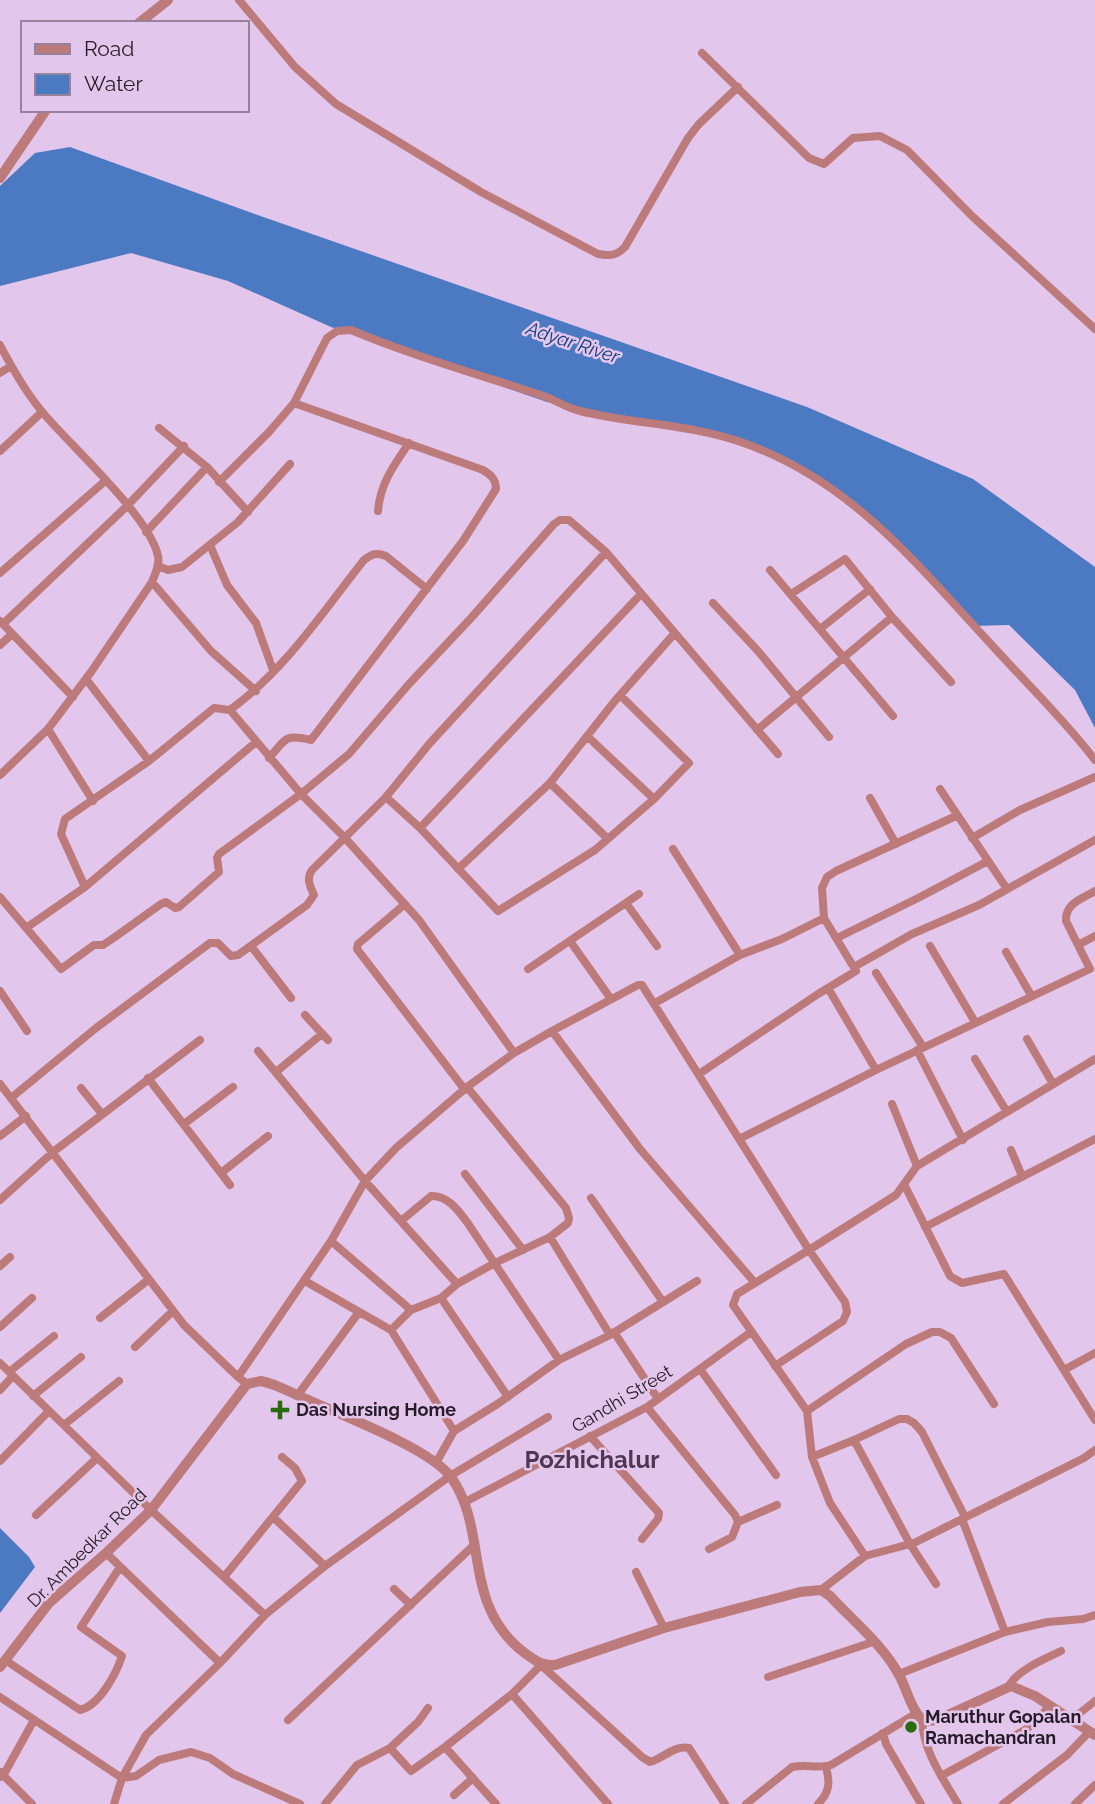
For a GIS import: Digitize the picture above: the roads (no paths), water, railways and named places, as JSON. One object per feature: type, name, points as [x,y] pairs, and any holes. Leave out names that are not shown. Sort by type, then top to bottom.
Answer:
[{"type":"street","points":[[142,21],[168,0]]},
{"type":"street","points":[[239,0],[295,67],[336,104],[481,192],[598,254],[609,256],[619,253],[625,247],[694,131],[738,87]]},
{"type":"street","points":[[702,53],[809,158],[824,164],[853,138],[880,136],[907,150],[972,216],[1095,329]]},
{"type":"street","points":[[0,178],[45,112]]},
{"type":"street","points":[[219,482],[294,403],[327,338],[337,331],[351,330],[406,353],[544,396],[578,411],[716,434],[778,457],[826,483],[877,524],[1056,714],[1095,760]]},
{"type":"street","points":[[0,345],[43,412],[106,481],[146,532],[155,547],[158,566],[152,582],[73,697],[48,729],[0,775]]},
{"type":"street","points":[[0,373],[11,366]]},
{"type":"street","points":[[269,758],[288,737],[311,740],[427,589],[491,500],[496,482],[492,475],[483,470],[294,403]]},
{"type":"street","points":[[0,452],[43,412]]},
{"type":"street","points":[[159,428],[207,467],[247,512]]},
{"type":"street","points":[[378,511],[384,480],[410,443]]},
{"type":"street","points":[[73,697],[1,623],[127,506],[184,446]]},
{"type":"street","points":[[158,566],[175,570],[210,545],[247,512],[290,464]]},
{"type":"street","points":[[146,532],[207,467]]},
{"type":"street","points":[[0,573],[106,481]]},
{"type":"street","points":[[0,897],[57,967],[63,969],[94,945],[103,945],[160,904],[166,902],[175,908],[179,907],[219,872],[219,854],[301,794],[349,754],[409,684],[560,520],[569,520],[606,552],[778,754]]},
{"type":"street","points":[[210,545],[227,585],[256,623],[273,670]]},
{"type":"street","points":[[11,1098],[96,1028],[210,943],[218,943],[231,956],[238,955],[307,905],[314,895],[309,884],[309,875],[386,797],[430,743],[606,552]]},
{"type":"street","points":[[85,887],[61,834],[65,819],[149,761],[214,708],[230,710],[256,691],[273,670],[301,644],[372,554],[386,556],[427,589]]},
{"type":"street","points":[[791,594],[845,559],[892,617],[951,681]]},
{"type":"street","points":[[770,570],[893,716]]},
{"type":"street","points":[[152,582],[211,651],[256,691]]},
{"type":"street","points":[[820,629],[870,589]]},
{"type":"street","points":[[420,828],[641,594]]},
{"type":"street","points":[[713,603],[758,651],[829,737]]},
{"type":"street","points":[[757,730],[892,617]]},
{"type":"street","points":[[458,869],[550,783],[620,695],[674,634]]},
{"type":"street","points":[[0,645],[11,635]]},
{"type":"street","points":[[86,679],[149,761]]},
{"type":"street","points":[[386,797],[420,828],[498,911],[595,850],[654,799],[689,763],[620,695]]},
{"type":"street","points":[[230,710],[301,794],[405,904],[514,1053]]},
{"type":"street","points":[[48,729],[93,801]]},
{"type":"street","points":[[587,736],[654,799]]},
{"type":"street","points":[[26,928],[85,887],[256,742]]},
{"type":"street","points":[[972,838],[1020,810],[1095,777]]},
{"type":"street","points":[[550,783],[608,839]]},
{"type":"street","points":[[940,789],[1007,889]]},
{"type":"street","points":[[870,798],[895,844]]},
{"type":"street","points":[[699,1074],[856,971],[824,918],[822,888],[827,877],[956,816]]},
{"type":"street","points":[[854,967],[912,934],[979,905],[1095,840]]},
{"type":"street","points":[[673,849],[740,955]]},
{"type":"street","points":[[837,937],[920,898],[988,861]]},
{"type":"street","points":[[739,1139],[975,1022],[1090,969],[1066,921],[1066,913],[1072,904],[1095,891]]},
{"type":"street","points":[[528,969],[639,894]]},
{"type":"street","points":[[626,903],[657,946]]},
{"type":"street","points":[[391,1330],[411,1310],[440,1297],[457,1284],[495,1263],[550,1237],[568,1223],[569,1218],[566,1208],[466,1089],[357,949],[367,935],[405,904]]},
{"type":"street","points":[[655,1003],[740,955],[782,939],[824,918]]},
{"type":"street","points":[[1078,945],[1095,936]]},
{"type":"street","points":[[570,941],[611,999]]},
{"type":"street","points":[[251,946],[291,998]]},
{"type":"street","points":[[930,946],[975,1022]]},
{"type":"street","points":[[1006,952],[1031,995]]},
{"type":"street","points":[[876,974],[920,1049],[963,1140]]},
{"type":"street","points":[[238,1377],[331,1241],[365,1181],[396,1148],[514,1053],[639,984],[655,1003],[809,1250],[845,1302],[847,1312],[843,1321],[775,1366]]},
{"type":"street","points":[[828,988],[876,1070]]},
{"type":"street","points":[[0,992],[27,1031]]},
{"type":"street","points":[[276,1073],[325,1037],[305,1015]]},
{"type":"street","points":[[552,1031],[640,1149],[755,1283]]},
{"type":"street","points":[[0,1200],[53,1152],[200,1040]]},
{"type":"street","points":[[1027,1040],[1053,1084]]},
{"type":"street","points":[[258,1051],[365,1181],[457,1284]]},
{"type":"street","points":[[975,1059],[1007,1112]]},
{"type":"street","points":[[865,1556],[830,1503],[812,1457],[807,1411],[733,1305],[734,1299],[737,1294],[896,1195],[918,1166],[1095,1059]]},
{"type":"street","points":[[148,1078],[230,1185]]},
{"type":"street","points":[[0,1084],[184,1325],[247,1384],[268,1382],[369,1426],[436,1463],[450,1476],[466,1502],[480,1580],[496,1622],[520,1649],[642,1757],[650,1762],[660,1759],[677,1747],[689,1748],[725,1804]]},
{"type":"street","points":[[184,1124],[233,1087]]},
{"type":"street","points":[[81,1088],[102,1114]]},
{"type":"street","points":[[892,1104],[918,1166]]},
{"type":"street","points":[[0,1136],[26,1116]]},
{"type":"street","points":[[221,1173],[268,1136]]},
{"type":"street","points":[[925,1227],[1095,1139]]},
{"type":"street","points":[[1011,1150],[1023,1176]]},
{"type":"street","points":[[465,1174],[523,1250]]},
{"type":"street","points":[[905,1186],[950,1276],[962,1283],[1004,1274],[1095,1420]]},
{"type":"street","points":[[401,1221],[425,1199],[437,1196],[450,1202],[495,1263],[559,1360]]},
{"type":"street","points":[[591,1198],[663,1302]]},
{"type":"street","points":[[550,1237],[658,1399]]},
{"type":"street","points":[[331,1241],[411,1310]]},
{"type":"street","points":[[0,1266],[10,1257]]},
{"type":"street","points":[[100,1318],[148,1280]]},
{"type":"street","points":[[305,1281],[391,1330],[454,1431]]},
{"type":"street","points":[[436,1463],[454,1431],[559,1360],[612,1333],[697,1281]]},
{"type":"street","points":[[440,1297],[508,1397]]},
{"type":"street","points":[[0,1327],[32,1298]]},
{"type":"street","points":[[135,1347],[173,1311]]},
{"type":"street","points":[[298,1396],[359,1312]]},
{"type":"street","name":"Gandhi Street","points":[[466,1502],[647,1407],[751,1332]]},
{"type":"street","points":[[807,1411],[906,1344],[932,1332],[940,1332],[951,1338],[994,1404]]},
{"type":"street","points":[[0,1390],[11,1374],[54,1336]]},
{"type":"street","points":[[1063,1370],[1095,1353]]},
{"type":"street","points":[[33,1396],[81,1357]]},
{"type":"street","points":[[0,1363],[151,1510],[265,1615]]},
{"type":"street","points":[[700,1370],[776,1475]]},
{"type":"street","points":[[64,1425],[119,1381]]},
{"type":"street","name":"Dr. Ambedkar Road","points":[[3,1664],[48,1603],[151,1510],[247,1384]]},
{"type":"street","points":[[647,1407],[738,1522]]},
{"type":"street","points":[[0,1461],[49,1411]]},
{"type":"street","points":[[114,1804],[122,1778],[146,1735],[265,1615],[325,1566],[450,1476],[548,1417]]},
{"type":"street","points":[[812,1457],[900,1419],[914,1423],[922,1432],[964,1518],[1005,1632]]},
{"type":"street","points":[[590,1436],[659,1513],[658,1519],[642,1539]]},
{"type":"street","points":[[854,1440],[910,1544],[936,1584]]},
{"type":"street","points":[[390,1748],[411,1770],[512,1694],[541,1665],[555,1665],[664,1628],[800,1592],[821,1590],[865,1556],[910,1544],[1084,1458],[1095,1450]]},
{"type":"street","points":[[224,1577],[302,1482],[295,1468],[282,1457]]},
{"type":"street","points":[[36,1515],[97,1458]]},
{"type":"street","points":[[709,1549],[732,1537],[738,1522],[777,1505]]},
{"type":"street","points":[[273,1517],[325,1566]]},
{"type":"street","points":[[288,1720],[473,1546]]},
{"type":"street","points":[[106,1553],[220,1663]]},
{"type":"street","points":[[3,1664],[80,1710],[89,1708],[116,1673],[122,1656],[113,1647],[81,1627],[120,1567]]},
{"type":"street","points":[[636,1572],[664,1628]]},
{"type":"street","points":[[394,1588],[411,1605]]},
{"type":"street","points":[[821,1590],[873,1642],[899,1674],[919,1716],[925,1742],[958,1804]]},
{"type":"street","points":[[899,1674],[1005,1632],[1095,1615]]},
{"type":"street","points":[[768,1677],[873,1642]]},
{"type":"street","points":[[1009,1686],[1013,1679],[1038,1662],[1061,1651]]},
{"type":"street","points":[[919,1716],[929,1721],[937,1720],[1009,1686],[1018,1687],[1092,1733],[1003,1804]]},
{"type":"street","points":[[512,1694],[608,1804]]},
{"type":"street","points":[[0,1697],[122,1778],[136,1776],[159,1760],[191,1752],[210,1758],[233,1774],[300,1804]]},
{"type":"street","points":[[1070,1721],[1095,1701]]},
{"type":"street","points":[[941,1776],[1023,1731],[1035,1723],[1049,1706]]},
{"type":"street","points":[[325,1804],[356,1765],[390,1748],[418,1722],[428,1708]]},
{"type":"street","points":[[746,1804],[792,1767],[826,1767],[883,1733],[919,1716]]},
{"type":"street","points":[[32,1804],[1,1774],[34,1720]]},
{"type":"street","points":[[883,1733],[886,1744],[921,1804]]},
{"type":"street","points":[[445,1747],[496,1804]]},
{"type":"street","points":[[818,1804],[828,1792],[829,1778],[826,1767]]},
{"type":"street","points":[[454,1796],[473,1778]]},
{"type":"street","points":[[1075,1804],[1095,1785]]},
{"type":"water","name":"Adyar River","points":[[70,147],[807,407],[973,479],[1095,567],[1095,728],[1075,690],[1009,625],[971,626],[915,563],[825,481],[729,438],[547,402],[331,327],[228,281],[131,253],[0,286],[0,186],[35,153]]},
{"type":"water","points":[[0,1528],[29,1557],[35,1567],[0,1613]]},
{"type":"place","name":"Das Nursing Home","points":[[280,1410]]},
{"type":"place","name":"Maruthur Gopalan Ramachandran","points":[[911,1727]]},
{"type":"district","name":"Pozhichalur","points":[[592,1460]]}]
